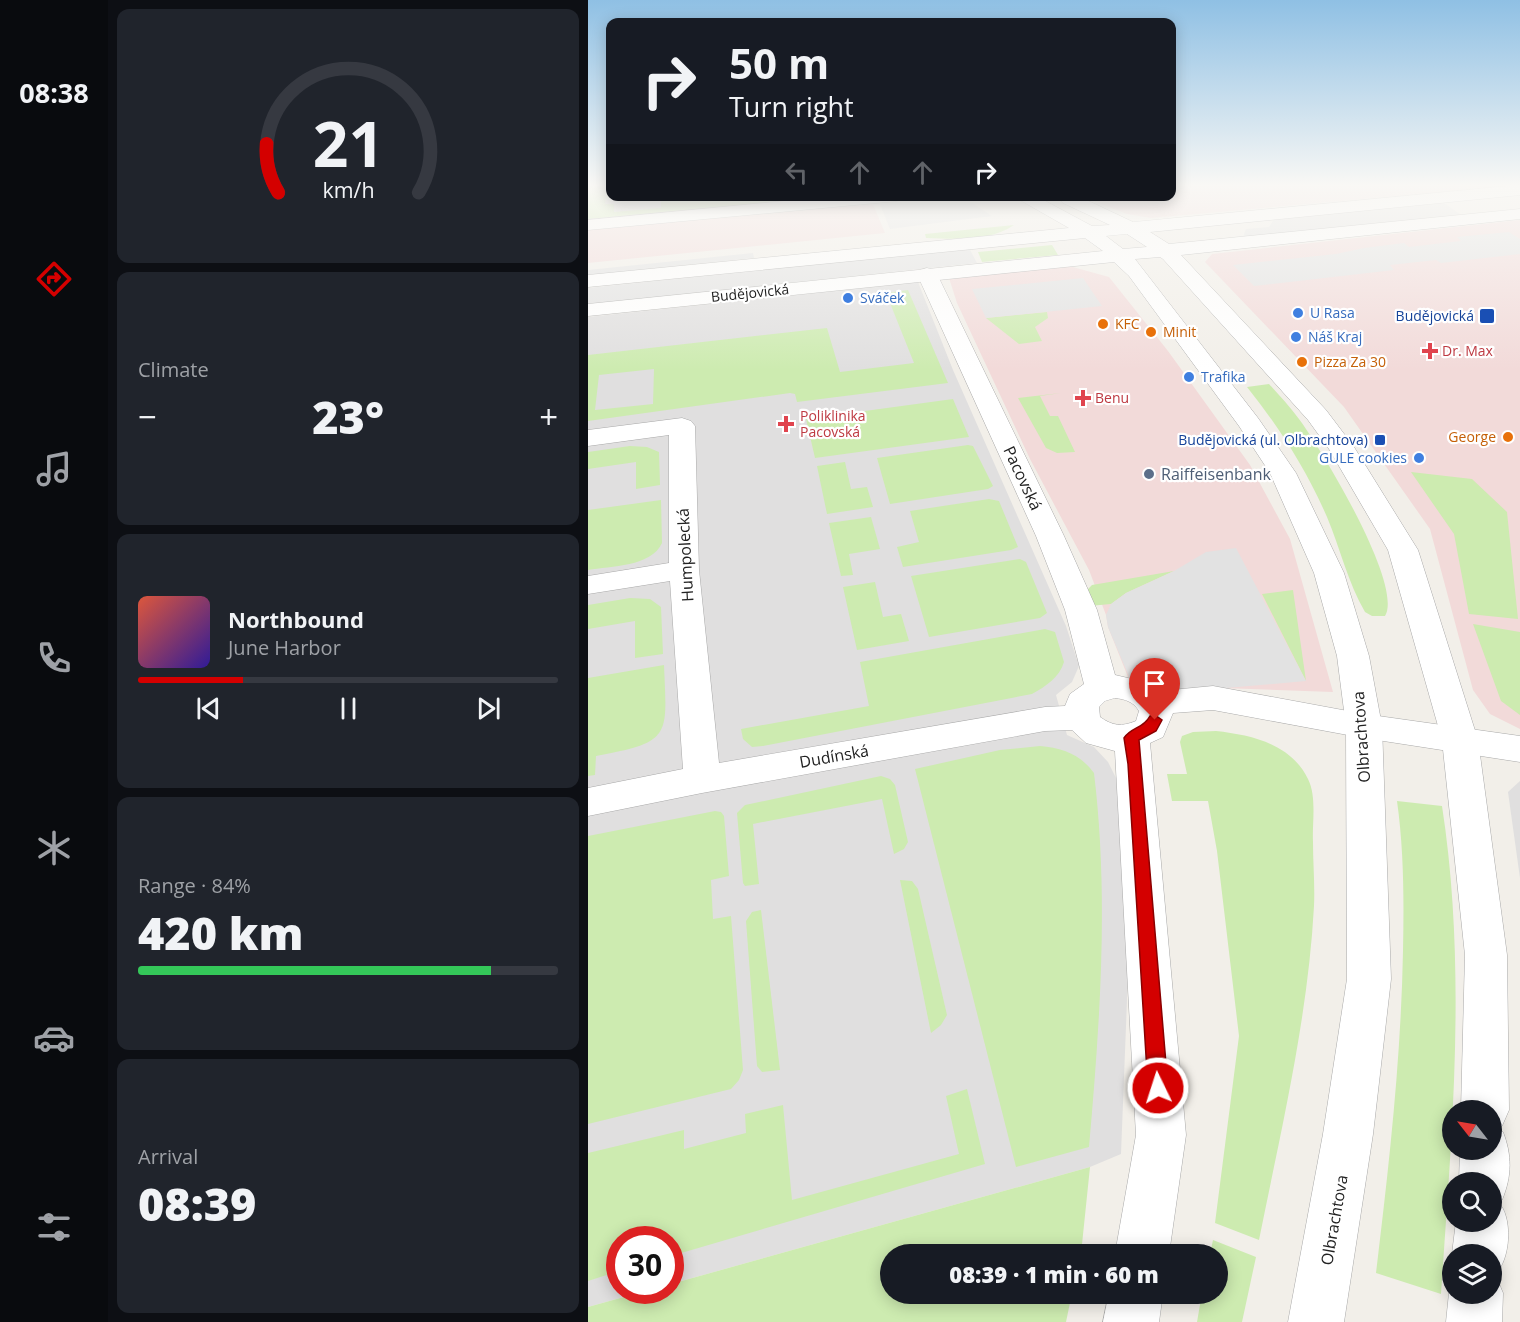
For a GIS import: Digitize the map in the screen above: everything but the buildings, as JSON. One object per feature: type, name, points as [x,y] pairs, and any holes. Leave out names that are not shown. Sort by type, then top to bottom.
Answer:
[{"type":"street","name":"Budějovická","points":[[588,281],[929,247]]},
{"type":"street","name":"Olbrachtova","points":[[1109,247],[1120,255],[1249,423],[1283,473],[1329,573],[1353,656],[1364,726],[1369,979],[1348,1134],[1316,1322]]},
{"type":"street","points":[[1161,247],[1292,386],[1341,447],[1403,550],[1460,740],[1486,954],[1485,1100]]},
{"type":"street","name":"Budějovická","points":[[588,310],[1198,247]]},
{"type":"street","name":"Pacovská","points":[[927,274],[1050,536],[1081,610],[1102,688]]},
{"type":"street","name":"Humpolecká","points":[[588,438],[682,426],[684,570],[702,779]]},
{"type":"street","points":[[588,585],[684,570]]},
{"type":"street","points":[[1144,1244],[1161,1135],[1136,764],[1142,720],[1137,690],[1125,687],[1102,688],[1084,700],[1080,708],[1080,717],[1094,733],[1106,738],[1142,720],[1213,698],[1364,726],[1520,749]]},
{"type":"street","name":"Dudínská","points":[[588,802],[702,779],[1045,719],[1080,717]]},
{"type":"street","points":[[1131,1322],[1134,1304]]},
{"type":"street","points":[[1474,1322],[1475,1304]]},
{"type":"shaded area","points":[[588,247],[749,247],[588,263]]},
{"type":"shaded area","points":[[1278,247],[1520,247],[1520,729],[1490,714],[1473,690],[1430,529],[1344,407],[1205,262],[1212,254]]},
{"type":"shaded area","points":[[1374,247],[1520,247],[1520,254],[1441,263],[1436,260],[1390,265],[1394,270],[1254,286],[1233,265],[1336,254]]},
{"type":"shaded area","points":[[969,248],[977,263],[588,304],[588,288]]},
{"type":"shaded area","points":[[753,253],[754,258],[588,275],[588,270]]},
{"type":"shaded area","points":[[1069,266],[1109,277],[1168,351],[1250,465],[1290,539],[1333,692],[1222,688],[1128,677],[1089,570],[1030,459],[957,303],[949,278]]},
{"type":"shaded area","points":[[1083,278],[1102,306],[986,318],[972,289]]},
{"type":"shaded area","points":[[918,282],[953,370],[1066,626],[1079,666],[1072,682],[1056,695],[1067,735],[1094,747],[1108,762],[1116,778],[1130,924],[1121,1154],[1090,1167],[684,1280],[684,1226],[606,1226],[606,1302],[588,1307],[588,317]]},
{"type":"shaded area","points":[[1236,548],[1306,681],[1157,694],[1130,679],[1108,627],[1106,615],[1111,604],[1126,593],[1174,571],[1206,552]]},
{"type":"shaded area","points":[[1520,781],[1520,878],[1508,792]]},
{"type":"green space","points":[[1053,247],[1058,255],[982,262],[978,252]]},
{"type":"green space","points":[[908,290],[948,383],[797,402],[795,394],[790,393],[588,421],[588,355],[827,328],[840,372],[914,363],[886,293]],"holes":[[[654,369],[653,404],[595,410],[599,375]]]},
{"type":"green space","points":[[1047,312],[1048,318],[1035,327],[1042,341],[1019,344],[986,318]]},
{"type":"green space","points":[[1269,384],[1310,434],[1357,516],[1383,576],[1388,600],[1385,616],[1372,616],[1365,612],[1349,577],[1327,517],[1310,482],[1281,433],[1247,387]]},
{"type":"green space","points":[[1061,393],[1040,396],[1050,416],[1058,416],[1075,452],[1057,453],[1046,448],[1018,398]]},
{"type":"green space","points":[[953,399],[969,437],[815,458],[806,419]]},
{"type":"green space","points":[[630,446],[647,447],[659,452],[660,485],[636,489],[636,462],[588,469],[588,452]]},
{"type":"green space","points":[[973,446],[993,486],[988,489],[890,504],[877,458]]},
{"type":"green space","points":[[845,462],[851,489],[867,487],[873,507],[827,514],[817,466]]},
{"type":"green space","points":[[1411,472],[1472,479],[1507,512],[1518,619],[1469,614],[1454,534]]},
{"type":"green space","points":[[989,499],[999,501],[1018,547],[903,567],[897,547],[919,542],[910,511]]},
{"type":"green space","points":[[661,500],[662,543],[657,551],[649,557],[630,564],[588,570],[588,510]]},
{"type":"green space","points":[[871,517],[880,549],[849,554],[853,575],[841,576],[829,523]]},
{"type":"green space","points":[[1020,559],[1026,562],[1047,613],[1040,618],[929,637],[911,576]]},
{"type":"green space","points":[[1174,571],[1126,593],[1111,604],[1089,606],[1086,591],[1092,585]]},
{"type":"green space","points":[[875,582],[883,617],[901,614],[909,641],[857,650],[843,587]]},
{"type":"green space","points":[[1293,590],[1306,681],[1262,594]]},
{"type":"green space","points":[[630,598],[650,599],[661,607],[663,654],[635,658],[635,621],[588,629],[588,605]]},
{"type":"green space","points":[[1473,624],[1520,632],[1520,715],[1501,701]]},
{"type":"green space","points":[[1045,629],[1055,632],[1064,662],[1062,668],[1047,685],[1032,694],[763,746],[752,747],[743,739],[741,729],[869,706],[860,662]]},
{"type":"green space","points":[[664,665],[665,708],[664,722],[660,732],[652,740],[639,746],[596,756],[595,775],[588,776],[588,678]]},
{"type":"green space","points":[[1216,731],[1243,735],[1269,743],[1292,757],[1308,779],[1313,802],[1314,906],[1306,990],[1300,1032],[1259,1240],[1215,1223],[1239,1036],[1217,851],[1208,801],[1172,801],[1167,774],[1187,774],[1180,742],[1182,736],[1193,732]]},
{"type":"green space","points":[[1040,746],[1070,753],[1089,766],[1094,773],[1099,820],[1102,913],[1097,1054],[1089,1147],[1016,1167],[915,769],[1000,750]]},
{"type":"green space","points":[[881,776],[890,779],[895,785],[908,842],[904,849],[894,854],[882,799],[753,824],[759,884],[745,886],[737,813],[745,805]]},
{"type":"green space","points":[[1397,801],[1442,806],[1450,867],[1456,989],[1453,1100],[1442,1100],[1442,1160],[1450,1160],[1449,1172],[1442,1172],[1442,1232],[1445,1232],[1444,1244],[1442,1244],[1441,1294],[1376,1273],[1394,1112],[1400,1032],[1403,932],[1401,838]]},
{"type":"green space","points":[[715,811],[721,812],[724,816],[729,876],[711,880],[713,919],[731,916],[743,1070],[739,1080],[731,1089],[588,1124],[588,836]]},
{"type":"green space","points":[[900,880],[912,881],[918,889],[947,1015],[941,1025],[931,1033]]},
{"type":"green space","points":[[761,910],[780,1070],[762,1072],[757,1066],[746,921],[752,912]]},
{"type":"green space","points":[[967,1089],[985,1164],[684,1252],[684,1226],[606,1226],[606,1275],[588,1281],[588,1153],[684,1130],[684,1149],[746,1133],[745,1114],[783,1105],[792,1200],[959,1154],[946,1096]]},
{"type":"green space","points":[[1090,1167],[1082,1244],[880,1244],[880,1304],[1070,1304],[1066,1322],[588,1322],[588,1307],[606,1302],[606,1304],[684,1304],[684,1280]]},
{"type":"green space","points":[[1228,1246],[1256,1257],[1242,1322],[1197,1322],[1200,1304],[1228,1304]]},
{"type":"place","name":"Sváček","points":[[848,298]]},
{"type":"place","name":"U Rasa","points":[[1298,313]]},
{"type":"place","name":"Budějovická","points":[[1487,316]]},
{"type":"place","name":"KFC","points":[[1103,324]]},
{"type":"place","name":"Minit","points":[[1151,332]]},
{"type":"place","name":"Náš Kraj","points":[[1296,337]]},
{"type":"place","name":"Dr. Max","points":[[1430,351]]},
{"type":"place","name":"Pizza Za 30","points":[[1302,362]]},
{"type":"place","name":"Trafika","points":[[1189,377]]},
{"type":"place","name":"Benu","points":[[1083,398]]},
{"type":"place","name":"Poliklinika Pacovská","points":[[786,424]]},
{"type":"place","name":"George","points":[[1508,437]]},
{"type":"place","name":"Budějovická (ul. Olbrachtova)","points":[[1380,440]]},
{"type":"place","name":"GULE cookies","points":[[1419,458]]},
{"type":"place","name":"Raiffeisenbank","points":[[1149,474]]},
{"type":"route","points":[[1155,720],[1151,728],[1132,738],[1136,764],[1158,1088]]}]
